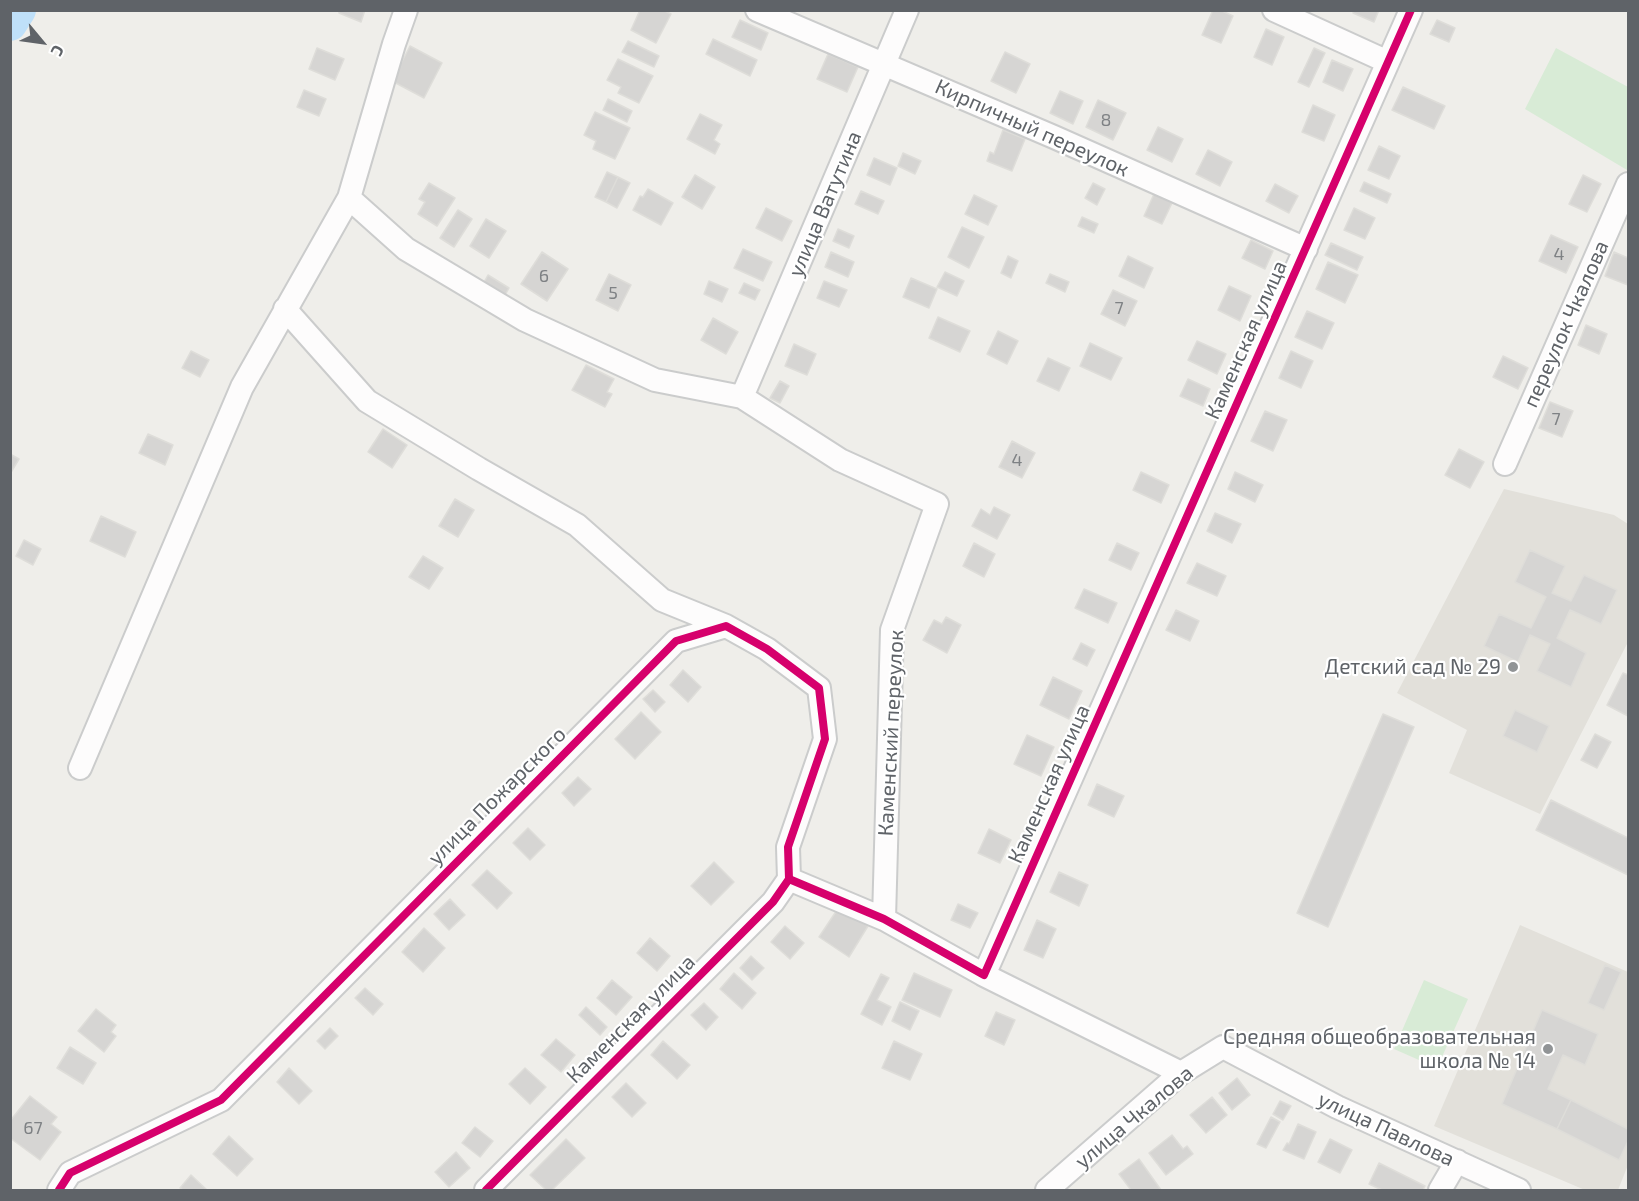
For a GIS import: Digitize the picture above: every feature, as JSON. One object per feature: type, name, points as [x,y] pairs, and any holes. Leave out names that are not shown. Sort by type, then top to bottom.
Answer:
[{"type":"street","points":[[80,768],[242,387],[349,198],[406,10]]},
{"type":"street","name":"Кирпичный переулок","points":[[757,10],[1306,249]]},
{"type":"street","name":"улица Ватутина","points":[[742,397],[907,10]]},
{"type":"street","points":[[1274,10],[1388,62]]},
{"type":"street","name":"Каменская улица","points":[[984,975],[1411,10]]},
{"type":"street","name":"переулок Чкалова","points":[[1505,464],[1628,184]]},
{"type":"street","name":"Каменский переулок","points":[[349,198],[406,249],[525,320],[655,380],[742,397],[840,460],[937,504],[892,630],[884,919]]},
{"type":"street","points":[[285,309],[367,401],[577,525],[662,600],[726,626],[767,649],[819,688],[825,739],[788,847],[789,879],[884,919],[984,975],[1181,1073]]},
{"type":"street","name":"улица Пожарского","points":[[59,1191],[70,1173],[221,1100],[676,641],[726,626]]},
{"type":"street","name":"Каменская улица","points":[[486,1191],[773,902],[789,879]]},
{"type":"street","name":"улица Чкалова","points":[[1047,1191],[1181,1073],[1223,1047]]},
{"type":"street","name":"улица Павлова","points":[[1223,1047],[1337,1107],[1519,1191]]},
{"type":"street","points":[[1440,1191],[1457,1161]]},
{"type":"shaded area","name":"Детский сад № 29","points":[[1504,489],[1614,515],[1628,524],[1628,642],[1540,814],[1449,773],[1467,730],[1397,693]]},
{"type":"shaded area","name":"Средняя общеобразовательная школа № 14","points":[[1520,925],[1628,972],[1628,1165],[1618,1190],[1585,1190],[1434,1126]]},
{"type":"green space","points":[[1556,48],[1628,87],[1627,170],[1525,109]]},
{"type":"green space","points":[[1424,980],[1468,999],[1437,1068],[1394,1049]]},
{"type":"building","points":[[339,10],[365,10],[361,22],[339,13]]},
{"type":"building","points":[[640,10],[663,10],[671,14],[656,43],[631,30]]},
{"type":"building","points":[[1213,10],[1220,10],[1233,16],[1221,43],[1202,35]]},
{"type":"building","points":[[1354,10],[1379,10],[1374,22],[1353,13]]},
{"type":"building","points":[[740,20],[768,33],[761,50],[732,37]]},
{"type":"building","points":[[1437,20],[1455,28],[1449,42],[1430,34]]},
{"type":"building","points":[[1266,29],[1284,37],[1272,65],[1254,57]]},
{"type":"building","points":[[713,39],[757,60],[750,76],[706,54]]},
{"type":"building","points":[[628,41],[659,56],[654,67],[622,52]]},
{"type":"building","points":[[410,46],[442,63],[424,98],[392,81]]},
{"type":"building","points":[[317,48],[344,59],[335,80],[309,69]]},
{"type":"building","points":[[1314,48],[1325,53],[1309,87],[1298,82]]},
{"type":"building","points":[[1005,52],[1030,64],[1016,93],[991,81]]},
{"type":"building","points":[[828,54],[858,67],[847,92],[817,79]]},
{"type":"building","points":[[618,59],[653,76],[639,103],[618,93],[621,87],[607,80]]},
{"type":"building","points":[[1332,60],[1353,69],[1343,91],[1323,82]]},
{"type":"building","points":[[1403,87],[1445,106],[1434,129],[1392,110]]},
{"type":"building","points":[[304,90],[326,99],[319,116],[297,107]]},
{"type":"building","points":[[1060,91],[1083,101],[1073,124],[1050,113]]},
{"type":"building","points":[[608,99],[632,111],[627,122],[603,110]]},
{"type":"building","points":[[1098,100],[1126,113],[1113,140],[1086,127]]},
{"type":"building","points":[[1313,105],[1335,115],[1324,141],[1302,132]]},
{"type":"building","points":[[595,112],[630,128],[615,159],[593,149],[596,141],[584,135]]},
{"type":"building","points":[[700,114],[722,125],[714,140],[720,144],[715,154],[687,139]]},
{"type":"building","points":[[1158,127],[1183,139],[1172,162],[1147,150]]},
{"type":"building","points":[[1003,130],[1025,139],[1012,171],[987,161],[990,152],[994,154]]},
{"type":"building","points":[[1379,146],[1400,156],[1389,179],[1368,170]]},
{"type":"building","points":[[1208,150],[1232,162],[1220,186],[1196,174]]},
{"type":"building","points":[[903,153],[921,161],[915,174],[898,166]]},
{"type":"building","points":[[874,158],[897,168],[890,185],[867,175]]},
{"type":"building","points":[[607,172],[618,177],[606,202],[595,197]]},
{"type":"building","points":[[695,175],[715,187],[702,209],[682,197]]},
{"type":"building","points":[[1583,175],[1601,184],[1587,212],[1569,204]]},
{"type":"building","points":[[618,177],[630,183],[617,208],[606,202]]},
{"type":"building","points":[[1364,182],[1391,194],[1387,203],[1360,191]]},
{"type":"building","points":[[429,183],[455,198],[437,226],[418,214],[425,202],[419,199]]},
{"type":"building","points":[[1093,183],[1105,189],[1097,205],[1085,198]]},
{"type":"building","points":[[1275,184],[1298,196],[1289,213],[1266,201]]},
{"type":"building","points":[[648,189],[673,203],[661,225],[633,210],[640,196],[643,197]]},
{"type":"building","points":[[861,191],[884,201],[878,214],[855,204]]},
{"type":"building","points":[[1154,194],[1172,203],[1162,224],[1144,216]]},
{"type":"building","points":[[974,195],[997,206],[988,225],[965,214]]},
{"type":"building","points":[[766,208],[792,221],[782,241],[756,228]]},
{"type":"building","points":[[1354,208],[1375,218],[1365,239],[1344,230]]},
{"type":"building","points":[[458,210],[472,219],[454,247],[440,238]]},
{"type":"building","points":[[1082,217],[1098,224],[1094,233],[1078,226]]},
{"type":"building","points":[[486,219],[506,231],[489,258],[470,246]]},
{"type":"building","points":[[962,227],[984,237],[969,268],[948,257]]},
{"type":"building","points":[[838,229],[854,236],[849,248],[833,241]]},
{"type":"building","points":[[1551,235],[1578,247],[1566,273],[1539,261]]},
{"type":"building","points":[[1251,240],[1273,251],[1265,269],[1242,258]]},
{"type":"building","points":[[1331,243],[1363,257],[1357,270],[1325,255]]},
{"type":"building","points":[[743,249],[772,262],[763,281],[734,268]]},
{"type":"building","points":[[542,252],[568,269],[547,301],[521,284]]},
{"type":"building","points":[[831,252],[854,262],[848,277],[825,267]]},
{"type":"building","points":[[1614,252],[1628,258],[1628,285],[1605,276]]},
{"type":"building","points":[[1008,256],[1018,261],[1011,278],[1001,273]]},
{"type":"building","points":[[1128,256],[1153,268],[1144,288],[1119,276]]},
{"type":"building","points":[[1328,262],[1358,275],[1345,303],[1316,289]]},
{"type":"building","points":[[945,272],[964,281],[957,296],[937,287]]},
{"type":"building","points":[[609,274],[631,285],[618,311],[596,300]]},
{"type":"building","points":[[1050,274],[1069,282],[1065,292],[1046,283]]},
{"type":"building","points":[[488,275],[509,288],[504,297],[483,284]]},
{"type":"building","points":[[911,278],[937,289],[929,308],[903,297]]},
{"type":"building","points":[[709,281],[728,289],[722,302],[704,294]]},
{"type":"building","points":[[824,281],[847,290],[839,307],[817,298]]},
{"type":"building","points":[[744,283],[760,290],[755,300],[739,293]]},
{"type":"building","points":[[1229,286],[1251,296],[1240,321],[1218,310]]},
{"type":"building","points":[[1113,290],[1137,301],[1125,326],[1101,314]]},
{"type":"building","points":[[1307,311],[1334,323],[1322,349],[1295,337]]},
{"type":"building","points":[[938,317],[970,331],[960,352],[929,338]]},
{"type":"building","points":[[713,318],[738,332],[726,354],[701,340]]},
{"type":"building","points":[[1586,325],[1607,334],[1599,354],[1578,345]]},
{"type":"building","points":[[998,331],[1018,341],[1007,364],[987,354]]},
{"type":"building","points":[[1197,341],[1226,354],[1217,374],[1188,360]]},
{"type":"building","points":[[1090,343],[1122,358],[1111,380],[1080,366]]},
{"type":"building","points":[[794,344],[816,354],[807,375],[785,366]]},
{"type":"building","points":[[191,351],[209,360],[200,377],[182,368]]},
{"type":"building","points":[[1291,351],[1313,361],[1301,388],[1279,378]]},
{"type":"building","points":[[1503,356],[1528,368],[1518,389],[1493,377]]},
{"type":"building","points":[[1048,358],[1070,368],[1059,391],[1037,381]]},
{"type":"building","points":[[586,365],[614,379],[607,392],[612,394],[605,407],[572,390]]},
{"type":"building","points":[[1188,379],[1210,389],[1203,406],[1180,396]]},
{"type":"building","points":[[780,381],[789,386],[780,403],[770,398]]},
{"type":"building","points":[[1550,402],[1573,411],[1562,437],[1539,428]]},
{"type":"building","points":[[1265,411],[1287,420],[1273,451],[1251,441]]},
{"type":"building","points":[[383,429],[407,445],[392,468],[368,452]]},
{"type":"building","points":[[148,434],[173,445],[165,465],[139,453]]},
{"type":"building","points":[[1012,441],[1035,453],[1022,478],[999,467]]},
{"type":"building","points":[[1459,449],[1484,462],[1470,488],[1445,475]]},
{"type":"building","points":[[10,454],[19,459],[10,474]]},
{"type":"building","points":[[1141,472],[1169,485],[1161,503],[1133,490]]},
{"type":"building","points":[[1235,472],[1263,485],[1255,502],[1228,489]]},
{"type":"building","points":[[455,499],[474,510],[458,537],[439,526]]},
{"type":"building","points":[[994,507],[1010,515],[997,539],[972,526],[981,509],[990,515]]},
{"type":"building","points":[[1215,513],[1241,524],[1232,543],[1207,531]]},
{"type":"building","points":[[101,516],[136,532],[125,557],[90,541]]},
{"type":"building","points":[[24,540],[41,549],[33,565],[16,556]]},
{"type":"building","points":[[974,543],[995,554],[984,577],[963,566]]},
{"type":"building","points":[[1117,543],[1139,553],[1131,570],[1109,560]]},
{"type":"building","points":[[1530,550],[1565,566],[1552,593],[1571,601],[1584,575],[1617,590],[1601,624],[1570,610],[1557,638],[1586,653],[1571,687],[1537,671],[1550,644],[1530,635],[1518,662],[1484,646],[1499,614],[1531,628],[1546,597],[1515,582]]},
{"type":"building","points":[[423,556],[443,568],[429,589],[409,577]]},
{"type":"building","points":[[1197,563],[1226,576],[1217,596],[1187,583]]},
{"type":"building","points":[[1084,589],[1117,603],[1108,623],[1075,608]]},
{"type":"building","points":[[1176,610],[1199,621],[1190,641],[1166,630]]},
{"type":"building","points":[[946,617],[961,625],[947,653],[923,640],[934,620],[942,624]]},
{"type":"building","points":[[1081,643],[1095,650],[1087,666],[1073,659]]},
{"type":"building","points":[[683,670],[701,687],[688,702],[670,685]]},
{"type":"building","points":[[1623,673],[1628,675],[1628,716],[1607,705]]},
{"type":"building","points":[[1053,677],[1082,691],[1069,719],[1040,705]]},
{"type":"building","points":[[653,690],[665,702],[655,712],[643,699]]},
{"type":"building","points":[[1515,710],[1549,726],[1537,752],[1503,736]]},
{"type":"building","points":[[641,712],[661,732],[635,759],[615,739]]},
{"type":"building","points":[[1383,714],[1414,727],[1328,927],[1297,913]]},
{"type":"building","points":[[1595,734],[1611,742],[1597,768],[1581,760]]},
{"type":"building","points":[[1027,735],[1054,747],[1041,776],[1014,764]]},
{"type":"building","points":[[578,777],[591,789],[574,806],[562,793]]},
{"type":"building","points":[[1097,784],[1124,796],[1114,817],[1088,805]]},
{"type":"building","points":[[1551,800],[1628,838],[1628,875],[1536,830]]},
{"type":"building","points":[[528,828],[545,845],[530,860],[513,843]]},
{"type":"building","points":[[989,829],[1011,840],[1000,863],[978,853]]},
{"type":"building","points":[[714,862],[734,882],[711,905],[691,886]]},
{"type":"building","points":[[487,870],[512,893],[497,909],[472,885]]},
{"type":"building","points":[[1059,872],[1088,885],[1079,906],[1050,892]]},
{"type":"building","points":[[450,899],[465,915],[449,930],[434,914]]},
{"type":"building","points":[[958,904],[978,913],[970,928],[951,920]]},
{"type":"building","points":[[839,907],[868,926],[849,957],[819,937]]},
{"type":"building","points":[[1037,920],[1056,929],[1043,958],[1024,950]]},
{"type":"building","points":[[785,926],[804,943],[790,959],[771,942]]},
{"type":"building","points":[[424,928],[445,948],[423,972],[402,952]]},
{"type":"building","points":[[650,938],[670,956],[657,971],[637,953]]},
{"type":"building","points":[[751,956],[764,968],[752,980],[740,968]]},
{"type":"building","points":[[1605,965],[1621,972],[1604,1010],[1588,1003]]},
{"type":"building","points":[[734,973],[756,993],[742,1009],[720,989]]},
{"type":"building","points":[[914,973],[952,990],[940,1017],[902,1000]]},
{"type":"building","points":[[881,974],[889,978],[877,1000],[891,1007],[882,1025],[861,1014]]},
{"type":"building","points":[[612,980],[632,997],[616,1015],[597,998]]},
{"type":"building","points":[[365,988],[383,1004],[373,1015],[355,998]]},
{"type":"building","points":[[900,1002],[919,1011],[910,1030],[892,1021]]},
{"type":"building","points":[[704,1003],[718,1017],[706,1030],[691,1015]]},
{"type":"building","points":[[586,1007],[607,1027],[600,1035],[579,1015]]},
{"type":"building","points":[[96,1009],[116,1025],[111,1032],[116,1036],[104,1052],[78,1031]]},
{"type":"building","points":[[1542,1010],[1598,1034],[1585,1065],[1563,1055],[1548,1089],[1571,1100],[1557,1129],[1502,1104]]},
{"type":"building","points":[[996,1012],[1015,1020],[1004,1045],[985,1036]]},
{"type":"building","points":[[330,1028],[338,1036],[325,1049],[317,1041]]},
{"type":"building","points":[[556,1039],[575,1055],[561,1072],[541,1055]]},
{"type":"building","points":[[663,1041],[690,1065],[677,1079],[651,1055]]},
{"type":"building","points":[[894,1041],[922,1054],[910,1080],[882,1068]]},
{"type":"building","points":[[70,1047],[96,1063],[83,1084],[57,1068]]},
{"type":"building","points":[[289,1068],[312,1091],[299,1104],[277,1082]]},
{"type":"building","points":[[525,1068],[546,1087],[530,1104],[509,1084]]},
{"type":"building","points":[[1237,1078],[1250,1095],[1232,1110],[1219,1093]]},
{"type":"building","points":[[626,1083],[646,1103],[632,1117],[612,1097]]},
{"type":"building","points":[[30,1096],[57,1117],[51,1124],[61,1132],[40,1160],[10,1138],[10,1121]]},
{"type":"building","points":[[1212,1097],[1227,1115],[1206,1133],[1190,1115]]},
{"type":"building","points":[[1571,1100],[1628,1129],[1628,1141],[1619,1160],[1557,1129]]},
{"type":"building","points":[[1280,1101],[1291,1106],[1283,1120],[1273,1114]]},
{"type":"building","points":[[1271,1117],[1280,1122],[1266,1148],[1257,1144]]},
{"type":"building","points":[[1298,1124],[1316,1132],[1304,1159],[1283,1150],[1287,1143],[1289,1144]]},
{"type":"building","points":[[475,1127],[493,1141],[480,1157],[462,1143]]},
{"type":"building","points":[[1172,1135],[1183,1149],[1187,1146],[1193,1154],[1166,1175],[1149,1153]]},
{"type":"building","points":[[229,1136],[253,1159],[237,1176],[213,1154]]},
{"type":"building","points":[[566,1139],[585,1158],[552,1190],[546,1190],[530,1175]]},
{"type":"building","points":[[1330,1139],[1352,1150],[1340,1173],[1318,1162]]},
{"type":"building","points":[[456,1152],[470,1168],[449,1187],[435,1172]]},
{"type":"building","points":[[1139,1159],[1161,1190],[1131,1190],[1119,1174]]},
{"type":"building","points":[[1379,1163],[1425,1186],[1423,1190],[1382,1190],[1369,1184]]},
{"type":"building","points":[[191,1175],[207,1190],[180,1188]]},
{"type":"waterway","points":[[10,24],[19,10]]},
{"type":"cycle path","points":[[486,1190],[773,902],[789,879],[884,919],[984,975],[1411,10]]},
{"type":"cycle path","points":[[59,1190],[70,1173],[221,1100],[676,641],[726,626],[767,649],[819,688],[825,739],[788,847],[789,879]]},
{"type":"place","name":"Детский сад № 29","points":[[1513,667]]},
{"type":"place","name":"Средняя общеобразовательная школа № 14","points":[[1548,1049]]}]
